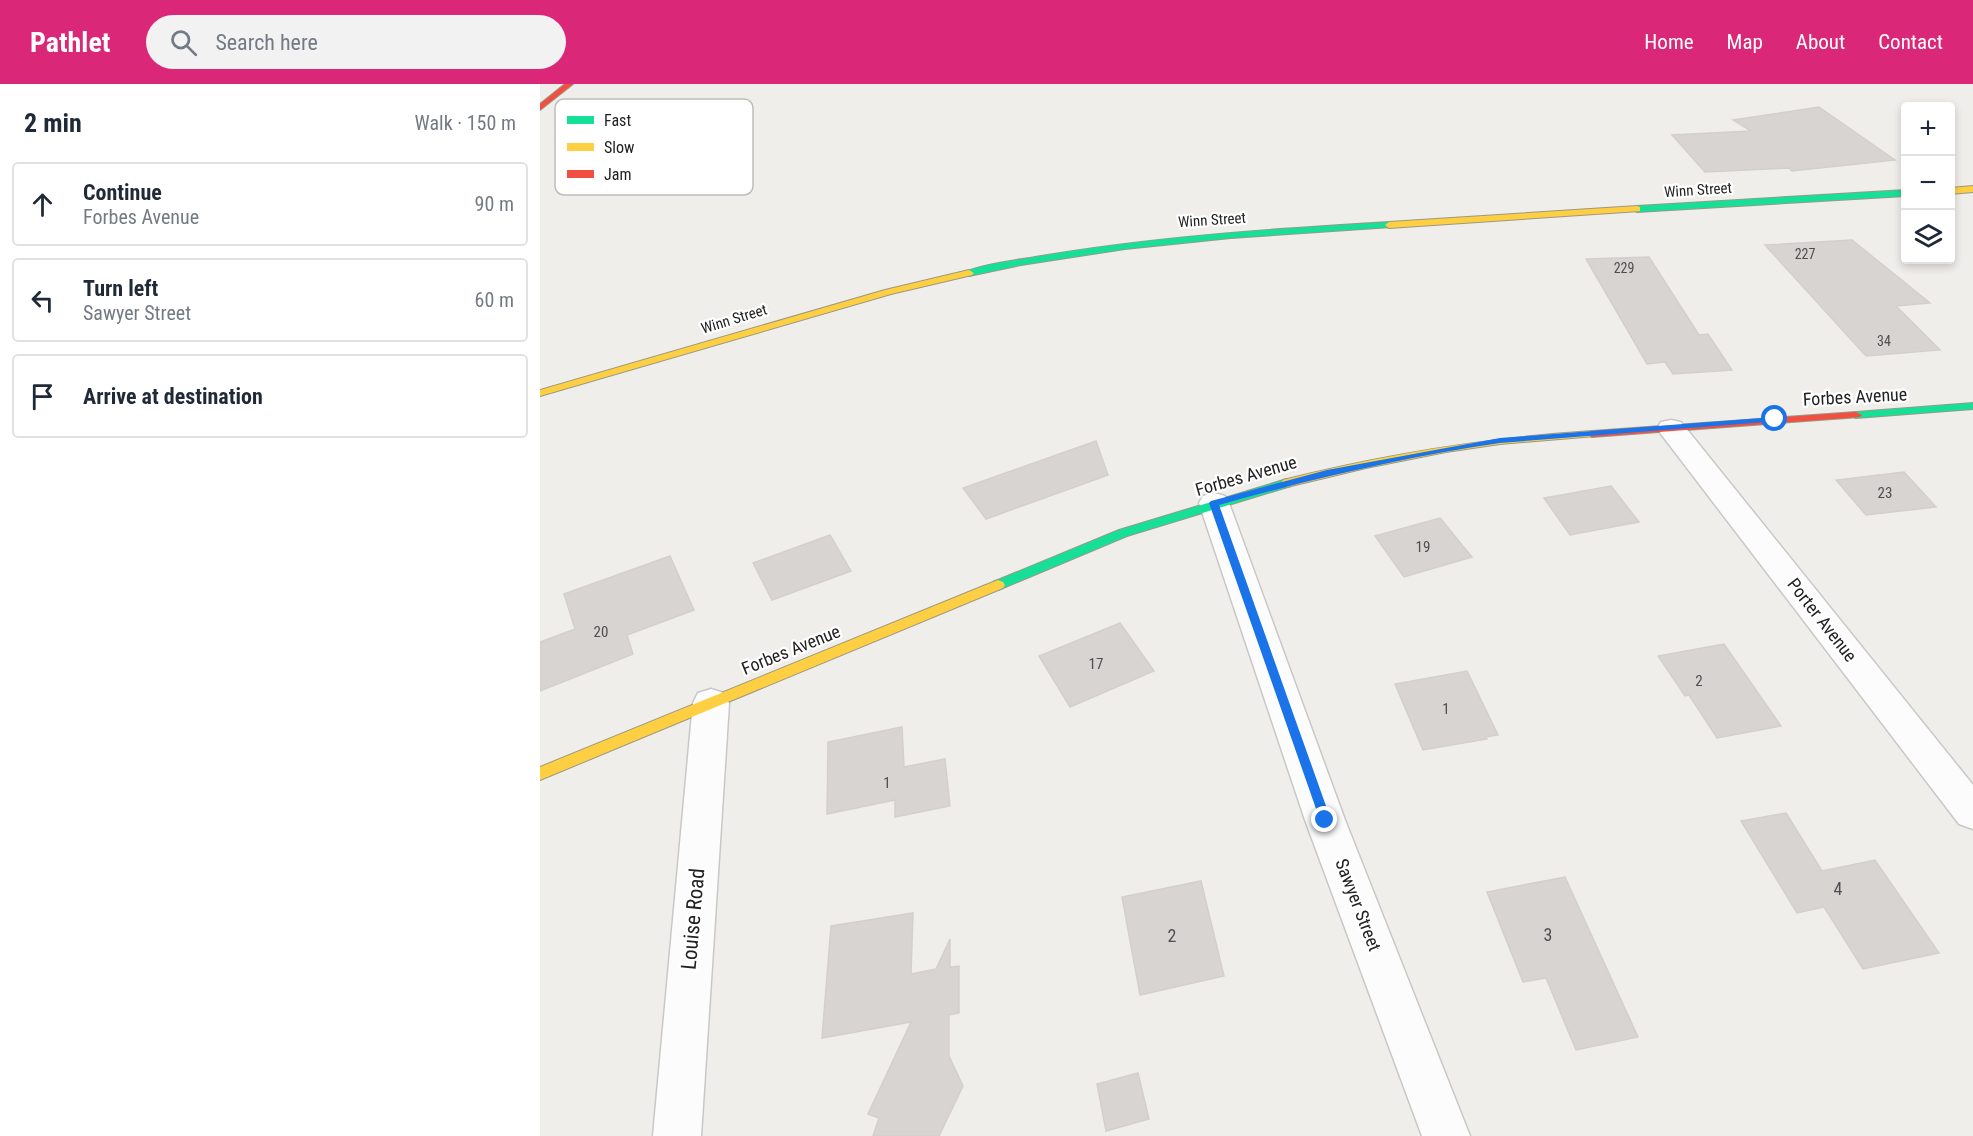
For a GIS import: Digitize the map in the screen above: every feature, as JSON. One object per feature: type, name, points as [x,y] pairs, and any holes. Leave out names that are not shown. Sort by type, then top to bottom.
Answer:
[{"type":"main road","points":[[540,108],[569,84]]},
{"type":"main road","points":[[1955,190],[1973,189]]},
{"type":"main road","name":"Winn Street","points":[[540,393],[888,292],[1000,266],[1113,247],[1250,233],[1901,193]]},
{"type":"main road","name":"Forbes Avenue","points":[[540,774],[1084,548],[1214,503],[1327,472],[1422,452],[1500,441],[1973,406]]},
{"type":"street","name":"Porter Avenue","points":[[1671,428],[1973,813]]},
{"type":"street","name":"Sawyer Street","points":[[1214,503],[1325,820],[1446,1136]]},
{"type":"street","name":"Louise Road","points":[[676,1136],[711,703]]},
{"type":"building","points":[[1819,107],[1895,160],[1792,171],[1789,168],[1705,172],[1672,135],[1751,131],[1733,120]]},
{"type":"building","points":[[1852,240],[1930,303],[1896,306],[1940,350],[1866,356],[1765,245]]},
{"type":"building","points":[[1649,257],[1699,335],[1708,334],[1732,370],[1673,374],[1665,362],[1647,364],[1586,259]]},
{"type":"building","points":[[1096,441],[1108,475],[986,519],[963,488]]},
{"type":"building","points":[[1904,472],[1936,507],[1866,515],[1836,480]]},
{"type":"building","points":[[1611,486],[1639,522],[1570,535],[1544,498]]},
{"type":"building","points":[[1440,518],[1472,557],[1404,577],[1375,536]]},
{"type":"building","points":[[830,535],[851,571],[772,600],[753,563]]},
{"type":"building","points":[[670,556],[694,610],[627,635],[633,654],[540,691],[540,642],[575,629],[564,594]]},
{"type":"building","points":[[1120,623],[1154,671],[1070,707],[1039,656]]},
{"type":"building","points":[[1724,644],[1781,726],[1717,738],[1689,695],[1685,696],[1658,656]]},
{"type":"building","points":[[1467,671],[1498,735],[1423,750],[1395,684]]},
{"type":"building","points":[[902,727],[904,767],[945,759],[950,806],[895,817],[895,800],[827,814],[828,742]]},
{"type":"building","points":[[1786,813],[1822,871],[1875,860],[1939,953],[1863,969],[1824,907],[1797,913],[1741,821]]},
{"type":"building","points":[[1565,877],[1638,1037],[1576,1050],[1546,978],[1523,982],[1487,892]]},
{"type":"building","points":[[1201,881],[1224,976],[1140,995],[1122,897]]},
{"type":"building","points":[[913,913],[911,974],[936,969],[950,939],[950,967],[959,966],[959,1013],[949,1015],[949,1056],[963,1086],[939,1136],[873,1136],[879,1118],[868,1114],[911,1022],[822,1038],[831,926]]},
{"type":"building","points":[[1138,1073],[1149,1119],[1106,1131],[1097,1084]]},
{"type":"traffic: fast","points":[[1637,209],[1901,193]]},
{"type":"traffic: fast","points":[[969,273],[1021,262],[1125,246],[1231,235],[1389,225]]},
{"type":"traffic: fast","points":[[1856,415],[1973,406]]},
{"type":"traffic: fast","points":[[998,585],[1123,533],[1287,483]]},
{"type":"traffic: slow","points":[[1955,191],[1973,189]]},
{"type":"traffic: slow","points":[[1389,225],[1637,209]]},
{"type":"traffic: slow","points":[[540,393],[888,292],[969,273]]},
{"type":"traffic: slow","points":[[1287,483],[1446,448],[1500,441],[1592,434]]},
{"type":"traffic: slow","points":[[540,774],[998,585]]},
{"type":"traffic: jam","points":[[540,108],[569,84]]},
{"type":"traffic: jam","points":[[1592,434],[1856,415]]},
{"type":"route","points":[[1325,820],[1214,503],[1327,472],[1422,452],[1500,441],[1775,419]]}]
